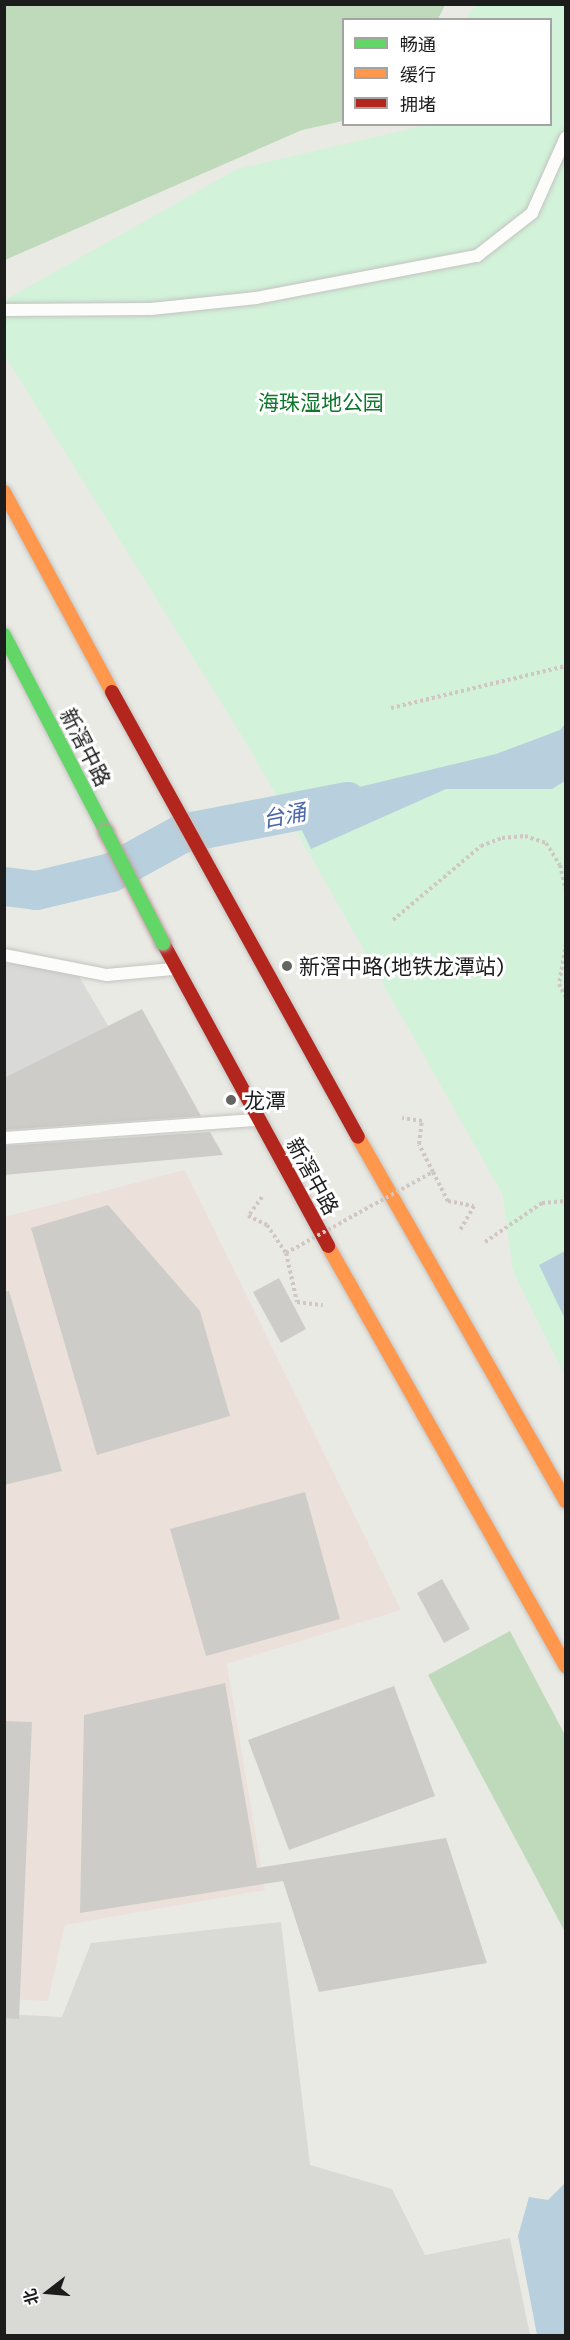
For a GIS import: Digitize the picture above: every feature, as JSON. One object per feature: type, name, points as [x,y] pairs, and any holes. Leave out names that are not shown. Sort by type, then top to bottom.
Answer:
[{"type":"highway","points":[[4,492],[228,908],[566,1502]]},
{"type":"highway","name":"新滘中路","points":[[4,634],[257,1120],[566,1666]]},
{"type":"lane","points":[[4,310],[151,309],[256,298],[477,256],[532,213],[566,137]]},
{"type":"lane","points":[[4,955],[107,975],[177,969]]},
{"type":"lane","points":[[4,1138],[257,1120]]},
{"type":"path","points":[[391,708],[566,666]]},
{"type":"path","points":[[393,920],[481,846],[502,838],[525,836],[546,843],[560,866],[566,890]]},
{"type":"path","points":[[566,944],[559,984],[566,997]]},
{"type":"path","points":[[402,1118],[422,1121],[419,1144],[448,1201],[474,1206],[459,1232]]},
{"type":"path","points":[[286,1253],[433,1172]]},
{"type":"path","points":[[262,1197],[249,1216],[267,1225],[286,1253],[297,1302],[324,1305]]},
{"type":"path","points":[[485,1242],[542,1203],[566,1201]]},
{"type":"shaded area","points":[[4,963],[75,970],[143,1084],[5,1099]]},
{"type":"shaded area","points":[[185,1170],[401,1610],[227,1664],[265,1890],[65,1925],[48,2001],[5,1999],[4,1217]]},
{"type":"shaded area","points":[[281,1922],[310,2165],[392,2189],[425,2255],[510,2238],[530,2335],[5,2335],[4,2014],[62,2017],[91,1943]]},
{"type":"green space","points":[[5,4],[445,4],[438,18],[342,18],[342,121],[302,130],[5,260]]},
{"type":"green space","name":"海珠湿地公园","points":[[475,5],[565,5],[565,1376],[513,1271],[503,1195],[247,744],[5,356],[5,300],[237,169],[423,126],[552,126],[552,18],[467,18]]},
{"type":"green space","points":[[510,1631],[565,1735],[565,1932],[428,1675]]},
{"type":"water","points":[[565,724],[565,781],[552,789],[446,789],[311,849],[289,804],[496,754],[560,730]]},
{"type":"water","points":[[565,1251],[565,1319],[539,1265]]},
{"type":"water","points":[[565,2183],[565,2335],[537,2335],[518,2236],[529,2197],[548,2200]]},
{"type":"building","name":"龙潭","points":[[142,1009],[201,1116],[4,1130],[4,1078]]},
{"type":"building","points":[[210,1132],[223,1155],[4,1175],[4,1146]]},
{"type":"building","points":[[108,1205],[200,1311],[230,1416],[97,1455],[31,1228]]},
{"type":"building","points":[[279,1278],[306,1329],[281,1343],[253,1292]]},
{"type":"building","points":[[4,1291],[9,1291],[62,1471],[4,1485]]},
{"type":"building","points":[[305,1492],[340,1619],[206,1656],[170,1529]]},
{"type":"building","points":[[442,1579],[470,1629],[444,1643],[417,1593]]},
{"type":"building","points":[[225,1683],[257,1868],[446,1838],[487,1963],[319,1992],[283,1881],[80,1913],[84,1715]]},
{"type":"building","points":[[394,1686],[435,1796],[289,1850],[248,1740]]},
{"type":"building","points":[[4,1721],[32,1722],[19,2019],[4,2018]]},
{"type":"waterway","name":"台涌","points":[[4,886],[36,890],[111,872],[182,833],[347,801]]},
{"type":"traffic: fast","points":[[4,635],[106,832]]},
{"type":"traffic: fast","points":[[106,832],[163,943]]},
{"type":"traffic: slow","points":[[4,492],[112,692]]},
{"type":"traffic: slow","points":[[358,1137],[566,1502]]},
{"type":"traffic: slow","points":[[328,1246],[566,1666]]},
{"type":"traffic: jam","points":[[112,692],[358,1137]]},
{"type":"traffic: jam","points":[[163,943],[328,1246]]},
{"type":"place","name":"新滘中路(地铁龙潭站)","points":[[287,966]]},
{"type":"place","name":"龙潭","points":[[231,1100]]}]
